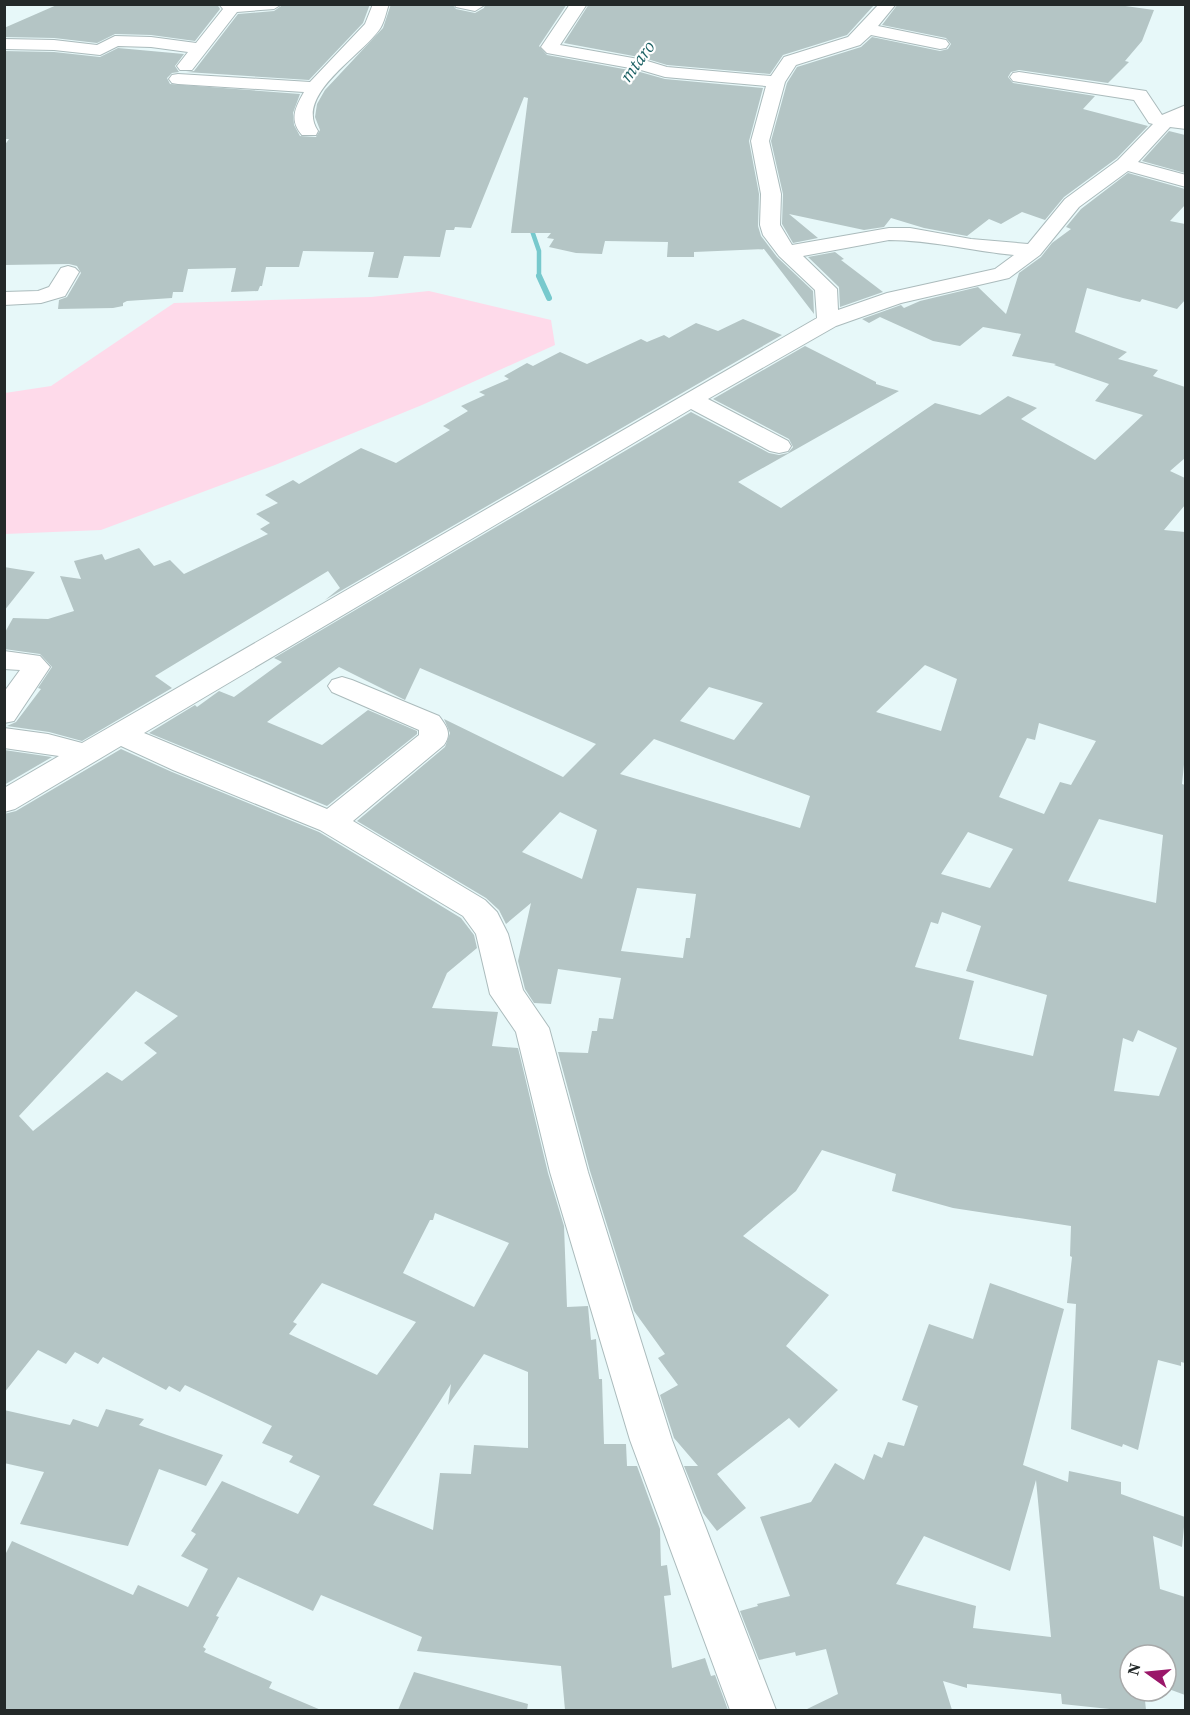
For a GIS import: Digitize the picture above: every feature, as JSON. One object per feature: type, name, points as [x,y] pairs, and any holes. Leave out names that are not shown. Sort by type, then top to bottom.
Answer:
[{"type":"street","points":[[274,4],[229,6],[178,79],[261,82],[315,88]]},
{"type":"street","points":[[309,131],[303,126],[302,120],[305,107],[315,88],[332,67],[373,26],[381,4]]},
{"type":"street","points":[[579,4],[550,47],[553,50],[654,69],[776,82]]},
{"type":"street","points":[[828,321],[826,289],[779,244],[770,224],[772,190],[768,184],[760,141],[776,82],[790,61],[854,41],[888,4]]},
{"type":"street","points":[[867,29],[940,44]]},
{"type":"street","points":[[4,44],[54,45],[100,50],[115,41],[133,41],[198,48]]},
{"type":"street","points":[[1019,77],[1100,91],[1140,95],[1156,119],[1175,123]]},
{"type":"street","points":[[4,802],[828,321],[895,298],[1002,274],[1033,251],[1072,203],[1175,123],[1185,110]]},
{"type":"street","points":[[1125,164],[1185,181]]},
{"type":"street","points":[[788,252],[889,234],[910,234],[1033,251]]},
{"type":"street","points":[[4,299],[41,297],[57,291],[68,272]]},
{"type":"street","points":[[691,399],[779,446]]},
{"type":"street","points":[[4,660],[30,662],[36,667],[4,714]]},
{"type":"street","points":[[331,822],[434,738],[434,730],[429,723],[342,686]]},
{"type":"street","points":[[122,735],[184,763],[331,822],[474,908],[485,920],[492,934],[507,994],[532,1028],[569,1172],[651,1440],[753,1710]]},
{"type":"street","points":[[4,738],[48,744],[88,754]]},
{"type":"shaded area","points":[[429,291],[551,320],[555,345],[422,405],[275,465],[101,530],[5,534],[5,393],[51,386],[174,303],[371,297]]},
{"type":"building","points":[[59,4],[217,4],[220,9],[195,41],[151,35],[115,34],[97,43],[54,38],[4,37],[4,28]]},
{"type":"building","points":[[284,4],[370,4],[363,23],[309,80],[186,72],[194,71],[238,14],[274,11]]},
{"type":"building","points":[[391,4],[452,4],[456,9],[475,13],[484,8],[485,4],[567,4],[539,46],[547,55],[640,72],[665,79],[763,88],[749,141],[759,194],[758,226],[761,236],[777,257],[813,291],[814,314],[764,249],[694,252],[694,257],[667,257],[668,242],[605,241],[602,254],[576,253],[549,247],[554,239],[547,238],[551,233],[511,233],[528,98],[524,97],[471,228],[455,227],[454,230],[446,230],[440,257],[404,256],[398,278],[368,277],[374,252],[303,251],[299,267],[266,267],[262,286],[258,291],[231,292],[236,268],[188,269],[183,292],[173,292],[172,298],[127,301],[123,303],[123,306],[113,308],[58,309],[59,300],[67,297],[81,273],[77,266],[69,264],[4,265],[4,146],[9,139],[4,139],[4,51],[54,52],[100,57],[118,48],[184,54],[175,66],[179,72],[172,73],[167,78],[170,84],[300,94],[293,113],[294,125],[300,136],[316,137],[320,130],[315,117],[317,104],[325,90],[383,28]]},
{"type":"building","points":[[589,4],[875,4],[847,35],[783,55],[770,74],[667,65],[644,58],[564,43]]},
{"type":"building","points":[[898,4],[1111,4],[1154,10],[1142,41],[1125,61],[1129,62],[1108,83],[1019,70],[1011,72],[1008,77],[1013,83],[1095,96],[1083,109],[1148,126],[1117,158],[1064,197],[1045,220],[1022,212],[1001,224],[989,219],[967,236],[924,228],[891,218],[884,227],[864,230],[789,214],[818,238],[793,243],[782,224],[783,194],[771,141],[787,83],[797,67],[861,47],[872,37],[940,51],[948,49],[951,44],[946,38],[882,25]]},
{"type":"building","points":[[1169,131],[1185,135],[1185,173],[1142,161]]},
{"type":"building","points":[[1128,173],[1185,189],[1185,205],[1170,221],[1185,224],[1185,300],[1177,309],[1087,288],[1075,332],[1127,352],[1118,359],[1158,370],[1153,376],[1185,387],[1185,458],[1170,471],[1185,478],[1185,505],[1164,530],[1185,532],[1185,755],[1182,784],[1185,785],[1185,1363],[1181,1362],[1181,1366],[1158,1360],[1138,1450],[1123,1444],[1122,1447],[1071,1429],[1076,1304],[1067,1303],[1072,1257],[1070,1256],[1071,1226],[953,1208],[892,1191],[896,1174],[822,1150],[796,1191],[743,1236],[829,1295],[786,1346],[838,1390],[799,1428],[789,1418],[717,1474],[746,1508],[717,1531],[703,1513],[684,1466],[698,1466],[674,1438],[660,1395],[678,1385],[658,1358],[665,1354],[634,1311],[590,1171],[558,1052],[588,1053],[592,1031],[597,1031],[599,1018],[613,1019],[621,978],[558,969],[551,1004],[534,1003],[525,989],[518,961],[531,903],[506,924],[499,910],[486,898],[357,821],[445,747],[450,733],[444,719],[563,777],[596,744],[420,668],[405,700],[339,667],[267,722],[322,745],[368,710],[417,731],[417,734],[327,806],[149,733],[195,705],[197,707],[219,691],[234,697],[282,662],[274,658],[691,412],[769,453],[779,455],[788,453],[793,447],[789,439],[713,399],[805,346],[876,384],[899,391],[738,482],[781,508],[935,403],[980,415],[1008,396],[1037,408],[1021,419],[1095,460],[1143,415],[1095,401],[1109,384],[1054,365],[1056,364],[1012,356],[1021,334],[983,327],[960,346],[933,341],[880,317],[869,323],[862,319],[901,305],[904,308],[920,301],[978,287],[1006,314],[1019,273],[1041,257],[1052,243],[1071,229],[1066,227],[1081,209]],"holes":[[[925,665],[957,679],[941,731],[876,712]],[[709,687],[763,703],[734,740],[680,721]],[[1039,723],[1096,741],[1071,785],[1060,782],[1044,814],[999,797],[1027,738],[1035,740]],[[654,739],[810,796],[800,828],[620,774]],[[560,812],[597,830],[582,879],[522,852]],[[1099,819],[1163,835],[1156,903],[1068,881]],[[968,832],[1013,849],[990,888],[941,874]],[[637,888],[696,894],[690,938],[686,938],[683,958],[621,951]],[[942,912],[981,926],[966,971],[1047,995],[1033,1056],[959,1039],[974,981],[915,967],[931,922],[938,924]],[[1138,1030],[1177,1048],[1159,1096],[1114,1091],[1123,1038],[1133,1042]]]},
{"type":"building","points":[[835,252],[844,259],[841,260],[883,292],[840,307],[839,287],[808,257]]},
{"type":"building","points":[[743,319],[782,335],[325,600],[340,588],[328,571],[155,676],[172,688],[82,741],[49,732],[7,726],[16,722],[41,689],[38,688],[52,667],[40,654],[4,649],[4,634],[13,618],[48,619],[74,611],[60,576],[81,579],[74,561],[102,554],[105,560],[139,548],[154,566],[170,560],[184,574],[268,534],[260,529],[270,523],[256,514],[278,503],[265,495],[293,480],[299,484],[361,448],[396,463],[450,430],[443,426],[468,411],[461,406],[485,395],[479,392],[509,379],[504,376],[527,363],[533,366],[560,352],[587,364],[641,339],[647,342],[664,335],[669,338],[696,323],[718,331]]},
{"type":"building","points":[[4,567],[35,572],[4,611]]},
{"type":"building","points":[[121,749],[319,832],[461,918],[474,935],[477,948],[447,973],[432,1008],[498,1012],[492,1046],[518,1048],[548,1173],[564,1226],[567,1307],[588,1306],[591,1340],[596,1339],[599,1379],[602,1379],[604,1444],[626,1444],[627,1466],[637,1466],[660,1529],[661,1566],[667,1565],[671,1595],[664,1596],[672,1668],[705,1658],[711,1676],[715,1675],[728,1710],[565,1710],[561,1666],[417,1651],[422,1637],[321,1595],[313,1611],[238,1577],[216,1616],[219,1617],[203,1647],[206,1649],[204,1652],[272,1682],[269,1688],[321,1710],[4,1710],[4,1557],[12,1541],[133,1595],[138,1585],[188,1607],[208,1569],[181,1556],[196,1534],[191,1531],[222,1481],[298,1514],[320,1476],[289,1462],[293,1456],[262,1443],[272,1426],[185,1385],[180,1392],[169,1386],[166,1390],[103,1357],[98,1364],[75,1352],[66,1364],[38,1350],[4,1393],[4,814],[16,811]],"holes":[[[136,991],[178,1016],[144,1043],[157,1053],[122,1081],[107,1072],[33,1131],[19,1116]],[[435,1213],[509,1243],[474,1307],[403,1273],[430,1220],[433,1220]],[[322,1283],[416,1322],[377,1375],[289,1334],[297,1324],[293,1322]],[[484,1354],[528,1372],[528,1448],[474,1445],[471,1474],[440,1473],[433,1530],[373,1505],[451,1384],[448,1405]]]},
{"type":"building","points":[[4,750],[52,757],[4,785]]},
{"type":"building","points":[[990,1283],[1064,1309],[1023,1465],[1068,1482],[1069,1471],[1121,1482],[1121,1494],[1185,1517],[1182,1547],[1153,1536],[1160,1589],[1185,1597],[1185,1695],[1178,1692],[1178,1643],[1118,1643],[1118,1703],[1145,1703],[1146,1710],[1119,1710],[1062,1704],[1061,1694],[967,1684],[967,1688],[943,1681],[952,1710],[805,1710],[838,1694],[826,1649],[796,1656],[795,1652],[759,1660],[740,1611],[758,1606],[757,1604],[790,1596],[760,1517],[811,1502],[835,1463],[864,1480],[874,1454],[882,1458],[888,1442],[904,1446],[918,1406],[902,1400],[929,1324],[973,1339]],"holes":[[[1036,1480],[1051,1637],[973,1628],[976,1606],[896,1584],[924,1536],[1010,1571]]]},
{"type":"building","points":[[106,1409],[144,1419],[139,1425],[223,1455],[206,1486],[159,1469],[128,1546],[20,1524],[44,1472],[4,1463],[4,1410],[70,1425],[73,1419],[98,1427]]},
{"type":"building","points":[[414,1672],[528,1704],[527,1710],[398,1710]]},
{"type":"waterway","name":"mtaro","points":[[529,222],[539,251],[539,276]]},
{"type":"waterway","name":"mtaro","points":[[539,276],[549,298]]}]
